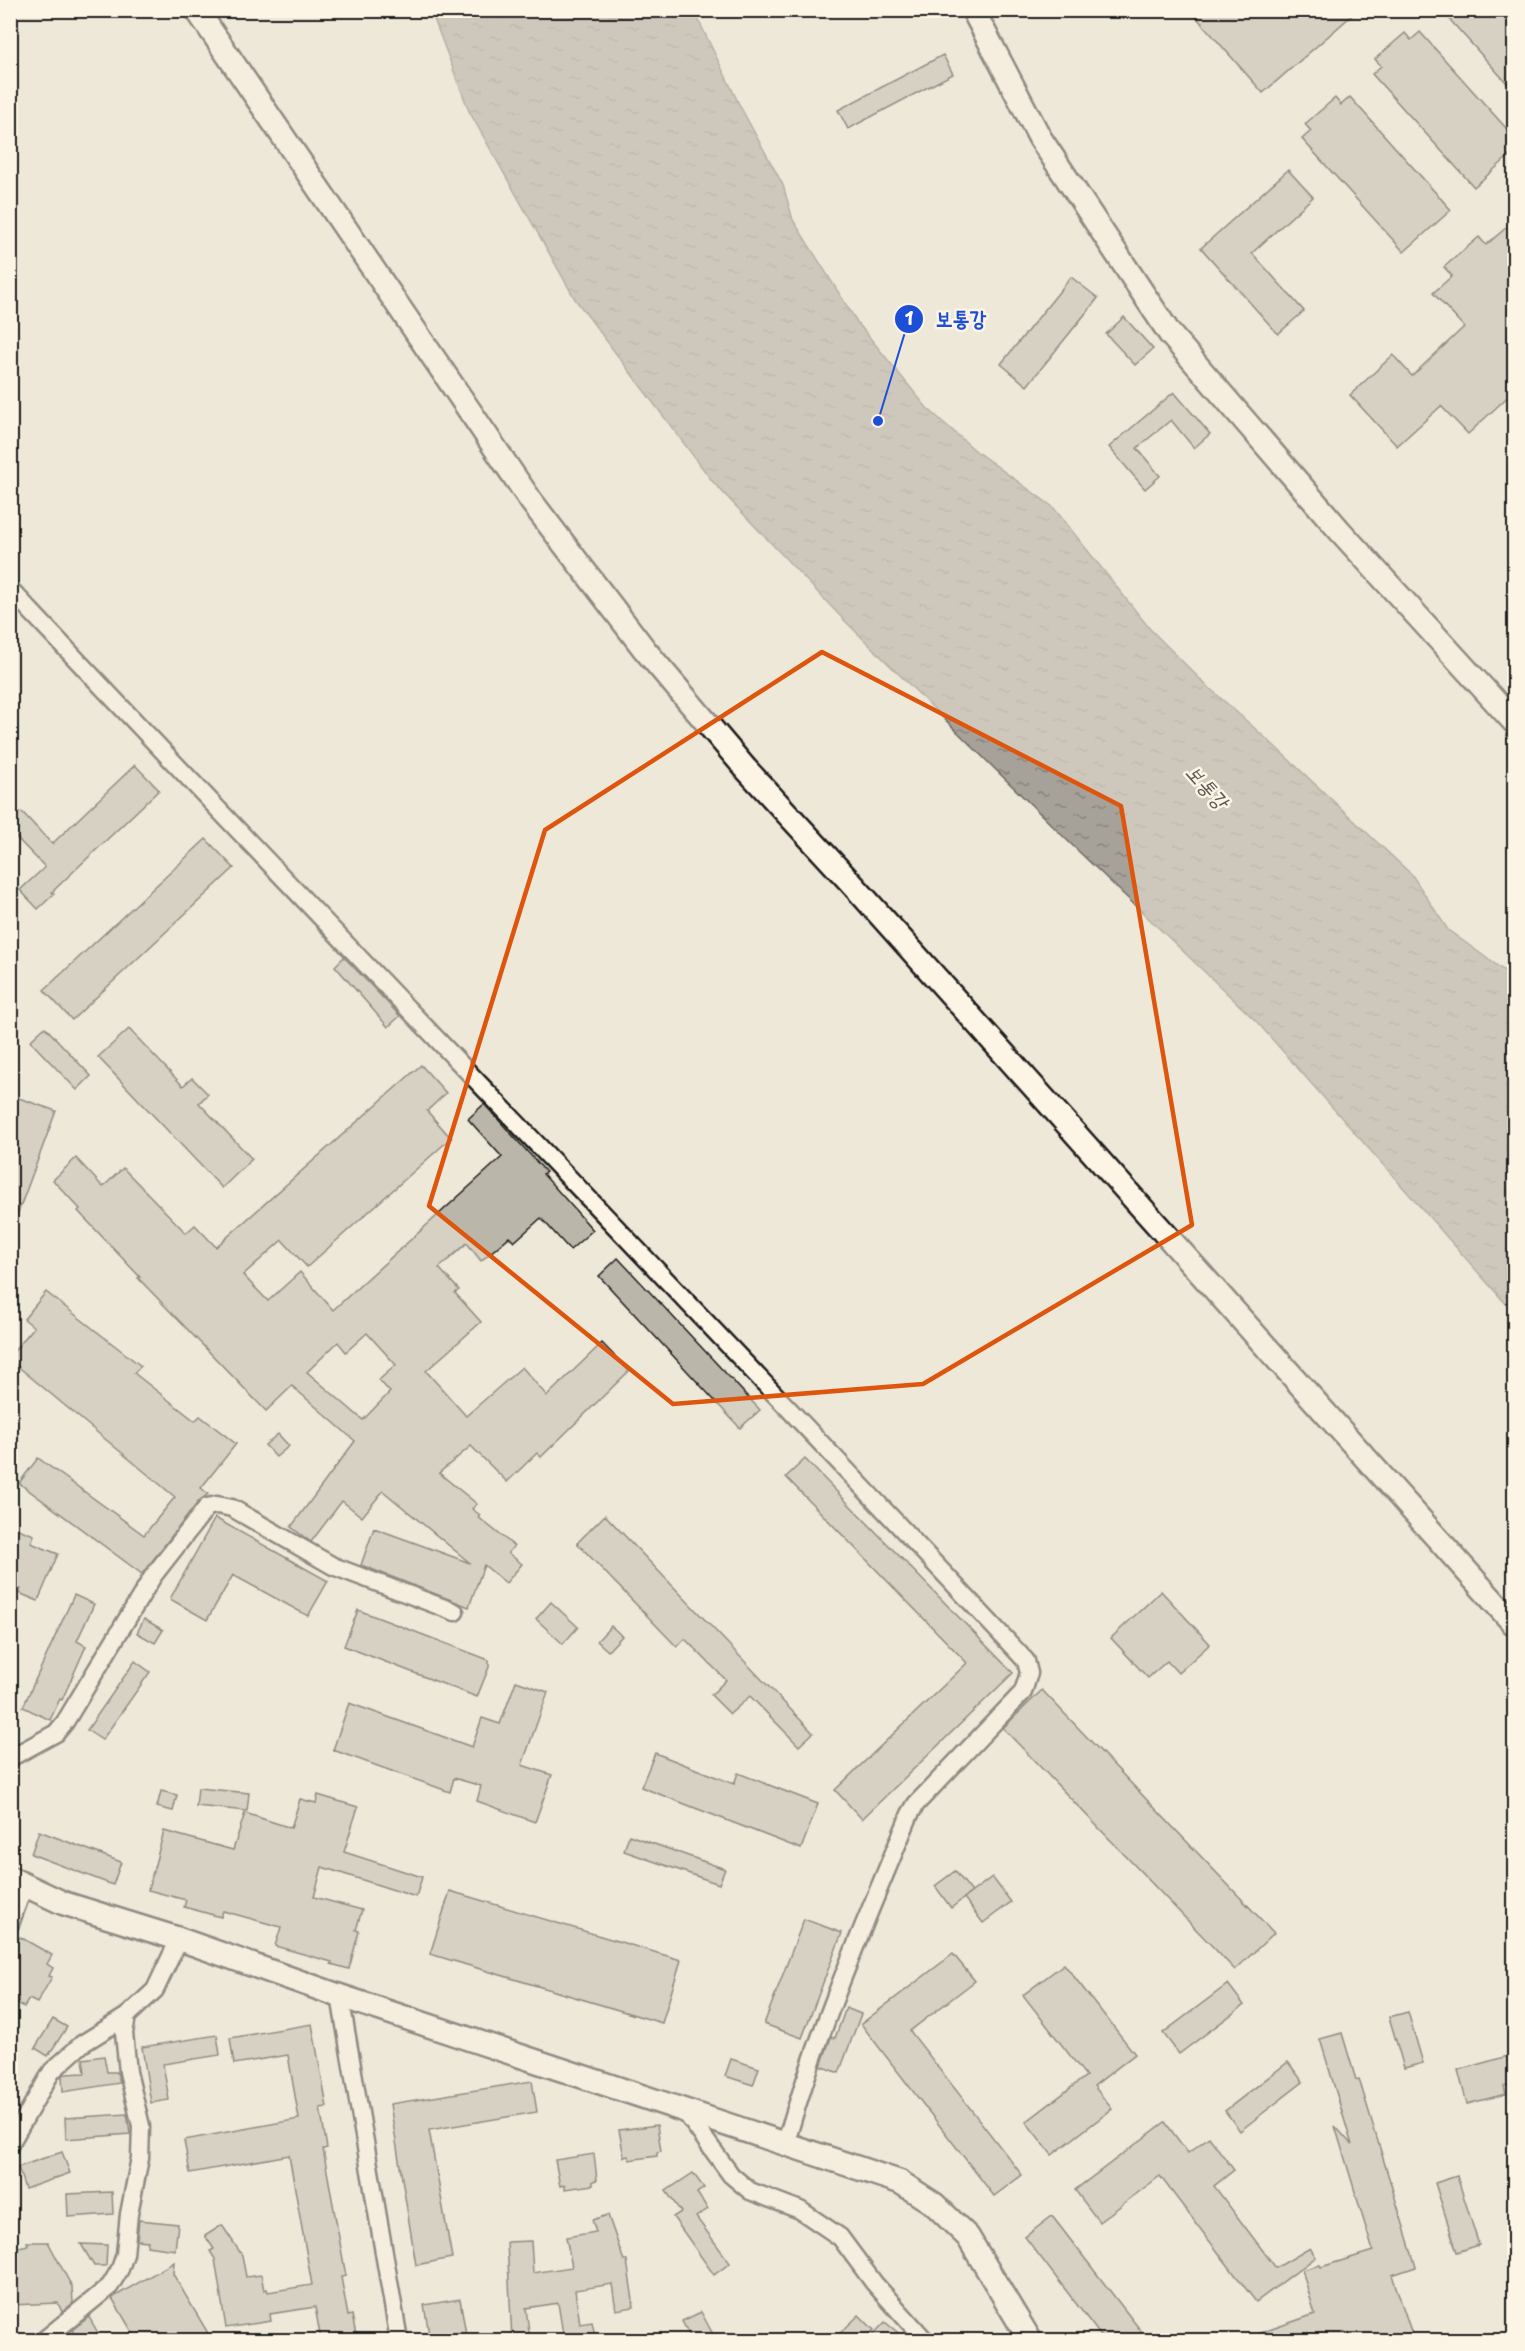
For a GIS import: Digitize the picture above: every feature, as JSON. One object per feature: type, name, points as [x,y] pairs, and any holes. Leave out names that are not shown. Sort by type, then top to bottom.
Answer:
[{"type":"main road","points":[[197,10],[531,501],[645,650],[746,769],[854,886],[1515,1624]]},
{"type":"main road","points":[[973,10],[1040,138],[1170,334],[1340,531],[1515,722]]},
{"type":"main road","points":[[17,1882],[63,1903],[179,1939],[900,2182],[934,2204],[968,2237],[1030,2340]]},
{"type":"street","points":[[10,589],[265,860],[802,1420],[1026,1661],[1029,1673],[1023,1692],[916,1804],[910,1814],[854,1950],[798,2099],[786,2142]]},
{"type":"street","points":[[10,1758],[56,1732],[65,1722],[153,1576],[207,1507],[217,1505],[232,1508],[333,1566],[455,1612]]},
{"type":"street","points":[[10,1924],[17,1882]]},
{"type":"street","points":[[10,2144],[52,2071],[82,2044],[127,2016],[155,1990],[179,1939]]},
{"type":"street","points":[[340,1995],[399,2340]]},
{"type":"street","points":[[44,2340],[110,2286],[120,2269],[125,2254],[129,2214],[140,2158],[141,2126],[128,2072],[124,2033],[127,2016]]},
{"type":"street","points":[[683,2109],[731,2175],[750,2191],[800,2210],[840,2237],[874,2283],[925,2340]]},
{"type":"highlighted area","points":[[822,652],[1121,806],[1192,1225],[923,1384],[673,1404],[429,1206],[545,830]]},
{"type":"water","points":[[431,11],[694,11],[741,108],[783,185],[793,220],[857,322],[927,408],[977,452],[1053,507],[1150,629],[1206,685],[1412,875],[1448,930],[1514,978],[1514,1313],[1257,1022],[1073,846],[843,619],[713,482],[575,299],[469,111]]},
{"type":"building","points":[[1190,10],[1358,10],[1263,93]]},
{"type":"building","points":[[1441,10],[1515,10],[1515,92]]},
{"type":"building","points":[[1420,32],[1515,138],[1515,151],[1474,187],[1372,74],[1381,66],[1375,59],[1405,33],[1411,40]]},
{"type":"building","points":[[943,55],[953,74],[848,129],[838,110]]},
{"type":"building","points":[[1350,97],[1451,210],[1404,252],[1302,139],[1311,131],[1305,124],[1335,98],[1341,105]]},
{"type":"building","points":[[1288,170],[1313,197],[1252,253],[1304,311],[1278,334],[1201,248]]},
{"type":"building","points":[[1507,227],[1515,235],[1515,390],[1468,434],[1441,406],[1397,446],[1350,395],[1393,355],[1412,376],[1464,327],[1433,293],[1452,276],[1444,267],[1479,237],[1486,245]]},
{"type":"building","points":[[1071,277],[1098,298],[1027,386],[1001,364]]},
{"type":"building","points":[[1124,317],[1153,349],[1135,365],[1106,334]]},
{"type":"building","points":[[1174,392],[1210,434],[1194,448],[1171,420],[1137,448],[1160,476],[1145,489],[1109,447]]},
{"type":"building","points":[[135,765],[159,790],[52,892],[54,894],[38,909],[20,890],[45,867],[10,831],[10,809],[23,813],[52,844]]},
{"type":"building","points":[[206,839],[234,868],[72,1020],[44,990]]},
{"type":"building","points":[[344,957],[400,1016],[388,1027],[335,966]]},
{"type":"building","points":[[45,1027],[91,1076],[77,1090],[30,1041]]},
{"type":"building","points":[[129,1029],[183,1086],[192,1078],[208,1094],[199,1103],[252,1159],[222,1188],[98,1057]]},
{"type":"building","points":[[421,1065],[446,1093],[427,1111],[451,1138],[307,1267],[282,1240],[243,1275],[268,1301],[300,1272],[333,1310],[502,1157],[468,1119],[484,1104],[546,1172],[543,1174],[593,1230],[570,1250],[541,1218],[514,1242],[509,1237],[481,1261],[467,1243],[439,1268],[459,1290],[455,1293],[481,1322],[426,1371],[466,1416],[522,1367],[547,1396],[602,1343],[629,1371],[541,1457],[537,1453],[507,1482],[471,1446],[439,1473],[477,1504],[472,1509],[480,1515],[478,1517],[514,1546],[508,1553],[522,1564],[506,1583],[484,1565],[469,1607],[361,1565],[374,1528],[470,1563],[383,1491],[362,1517],[342,1501],[311,1542],[291,1527],[355,1441],[292,1386],[266,1411],[138,1278],[140,1277],[78,1211],[80,1209],[53,1180],[76,1158],[103,1187],[123,1168],[186,1233],[195,1225],[216,1247]],"holes":[[[367,1333],[396,1365],[379,1380],[390,1392],[363,1420],[307,1372],[338,1342],[346,1352]]]},
{"type":"building","points":[[10,1095],[56,1111],[12,1229],[10,1228]]},
{"type":"building","points":[[618,1258],[760,1410],[740,1428],[599,1276]]},
{"type":"building","points":[[46,1292],[141,1366],[134,1373],[195,1421],[200,1416],[236,1444],[201,1488],[208,1494],[199,1501],[142,1574],[19,1483],[38,1458],[144,1535],[175,1497],[10,1360],[10,1356],[34,1327],[24,1319]]},
{"type":"building","points":[[278,1434],[289,1446],[276,1457],[265,1445]]},
{"type":"building","points":[[805,1459],[1013,1673],[862,1819],[835,1790],[967,1663],[786,1477]]},
{"type":"building","points":[[605,1515],[813,1733],[799,1746],[750,1696],[730,1714],[711,1695],[726,1680],[685,1639],[677,1647],[577,1543]]},
{"type":"building","points":[[215,1518],[328,1581],[308,1616],[233,1575],[207,1620],[170,1599]]},
{"type":"building","points":[[10,1526],[34,1535],[31,1543],[58,1554],[38,1601],[19,1593],[21,1589],[10,1586]]},
{"type":"building","points":[[1161,1591],[1210,1644],[1178,1673],[1167,1661],[1148,1678],[1111,1638]]},
{"type":"building","points":[[74,1595],[94,1604],[77,1641],[86,1646],[62,1700],[60,1699],[50,1720],[23,1707]]},
{"type":"building","points":[[551,1602],[578,1627],[563,1644],[536,1619]]},
{"type":"building","points":[[358,1610],[489,1660],[489,1667],[477,1697],[344,1646]]},
{"type":"building","points":[[144,1619],[163,1630],[155,1643],[137,1633]]},
{"type":"building","points":[[611,1626],[622,1636],[608,1651],[597,1641]]},
{"type":"building","points":[[135,1661],[150,1672],[102,1740],[87,1730]]},
{"type":"building","points":[[516,1681],[548,1692],[522,1765],[552,1775],[535,1822],[477,1801],[481,1786],[454,1778],[450,1792],[333,1750],[349,1703],[472,1747],[482,1718],[500,1724]]},
{"type":"building","points":[[1042,1690],[1274,1933],[1235,1970],[1003,1728]]},
{"type":"building","points":[[655,1753],[734,1784],[738,1773],[818,1804],[801,1849],[641,1787]]},
{"type":"building","points":[[198,1788],[249,1793],[247,1811],[196,1806]]},
{"type":"building","points":[[161,1791],[177,1795],[173,1811],[157,1807]]},
{"type":"building","points":[[318,1795],[358,1807],[344,1852],[422,1877],[416,1897],[322,1867],[314,1897],[362,1910],[349,1969],[275,1946],[281,1927],[223,1911],[221,1917],[184,1907],[186,1900],[148,1890],[164,1831],[233,1850],[245,1813],[291,1828],[300,1799],[316,1803]]},
{"type":"building","points":[[39,1831],[121,1862],[113,1885],[31,1854]]},
{"type":"building","points":[[629,1835],[725,1869],[719,1884],[624,1851]]},
{"type":"building","points":[[955,1871],[972,1892],[951,1908],[935,1886]]},
{"type":"building","points":[[992,1877],[1011,1902],[983,1923],[964,1898]]},
{"type":"building","points":[[450,1891],[681,1960],[662,2023],[430,1954]]},
{"type":"building","points":[[804,1919],[842,1933],[802,2038],[764,2024]]},
{"type":"building","points":[[20,1937],[52,1955],[47,1964],[53,1968],[49,1976],[52,1977],[37,2003],[29,1999],[24,2007],[10,2000],[10,1955]]},
{"type":"building","points":[[953,1954],[975,1981],[910,2031],[1022,2175],[994,2196],[861,2024]]},
{"type":"building","points":[[1064,1964],[1135,2054],[1094,2086],[1112,2109],[1052,2155],[1026,2122],[1086,2076],[1023,1995]]},
{"type":"building","points":[[1228,1984],[1244,2005],[1179,2054],[1163,2033]]},
{"type":"building","points":[[846,2008],[861,2014],[839,2073],[821,2066],[831,2037],[835,2038]]},
{"type":"building","points":[[1408,2012],[1423,2063],[1404,2068],[1389,2017]]},
{"type":"building","points":[[53,2019],[67,2027],[48,2056],[35,2048]]},
{"type":"building","points":[[312,2024],[327,2107],[320,2108],[327,2148],[323,2149],[346,2276],[341,2277],[348,2316],[352,2315],[357,2340],[321,2340],[315,2307],[270,2314],[271,2321],[226,2328],[215,2259],[210,2251],[214,2249],[205,2236],[222,2225],[242,2255],[246,2277],[261,2275],[264,2290],[267,2289],[268,2292],[312,2285],[289,2155],[190,2173],[184,2140],[299,2119],[288,2055],[234,2064],[230,2038]]},
{"type":"building","points":[[1342,2033],[1356,2080],[1359,2079],[1416,2267],[1392,2275],[1414,2340],[1247,2340],[1246,2338],[1315,2314],[1302,2270],[1320,2265],[1321,2267],[1373,2251],[1335,2126],[1352,2145],[1320,2039]]},
{"type":"building","points":[[217,2035],[220,2055],[163,2064],[169,2100],[151,2103],[142,2047]]},
{"type":"building","points":[[1515,2054],[1515,2083],[1504,2086],[1506,2094],[1467,2104],[1458,2070]]},
{"type":"building","points":[[104,2056],[107,2072],[117,2072],[120,2083],[63,2092],[62,2076],[85,2073],[83,2059]]},
{"type":"building","points":[[731,2059],[759,2068],[753,2085],[725,2076]]},
{"type":"building","points":[[1288,2062],[1303,2082],[1240,2131],[1225,2111]]},
{"type":"building","points":[[532,2081],[537,2112],[429,2130],[452,2258],[416,2265],[390,2104]]},
{"type":"building","points":[[127,2114],[130,2134],[66,2139],[65,2118]]},
{"type":"building","points":[[1165,2122],[1188,2153],[1209,2137],[1234,2170],[1214,2186],[1276,2268],[1310,2248],[1316,2257],[1256,2302],[1160,2176],[1099,2222],[1075,2190]]},
{"type":"building","points":[[657,2125],[661,2151],[657,2152],[657,2156],[629,2160],[629,2156],[624,2157],[619,2130]]},
{"type":"building","points":[[62,2152],[70,2173],[25,2189],[18,2167]]},
{"type":"building","points":[[594,2154],[597,2180],[593,2181],[593,2185],[565,2189],[565,2185],[560,2186],[555,2160]]},
{"type":"building","points":[[693,2173],[704,2188],[697,2193],[708,2209],[696,2217],[730,2263],[714,2275],[673,2217],[681,2212],[666,2191]]},
{"type":"building","points":[[1457,2176],[1479,2245],[1457,2252],[1435,2183]]},
{"type":"building","points":[[112,2192],[113,2214],[68,2217],[67,2194]]},
{"type":"building","points":[[608,2215],[624,2261],[627,2261],[634,2307],[616,2310],[612,2284],[575,2290],[580,2324],[592,2322],[596,2340],[564,2340],[558,2303],[526,2308],[530,2340],[512,2340],[507,2242],[531,2241],[533,2273],[572,2267],[566,2237],[596,2232],[592,2220]]},
{"type":"building","points":[[1052,2216],[1148,2340],[1104,2340],[1025,2237]]},
{"type":"building","points":[[139,2220],[178,2224],[175,2250],[147,2246],[148,2241],[137,2240]]},
{"type":"building","points":[[27,2242],[48,2242],[72,2287],[73,2303],[62,2312],[58,2303],[10,2305],[10,2249],[28,2245]]},
{"type":"building","points":[[81,2244],[107,2245],[106,2266],[94,2266]]},
{"type":"building","points":[[174,2262],[173,2274],[212,2340],[137,2340],[112,2298]]},
{"type":"building","points":[[460,2299],[467,2340],[430,2340],[424,2305]]},
{"type":"building","points":[[701,2312],[716,2340],[692,2340],[682,2321]]},
{"type":"building","points":[[859,2315],[874,2330],[863,2340],[833,2340]]},
{"type":"building","points":[[89,2317],[102,2340],[78,2340],[72,2330]]},
{"type":"building","points":[[885,2322],[907,2340],[868,2340]]},
{"type":"place","name":"보통강","points":[[878,421]]}]
